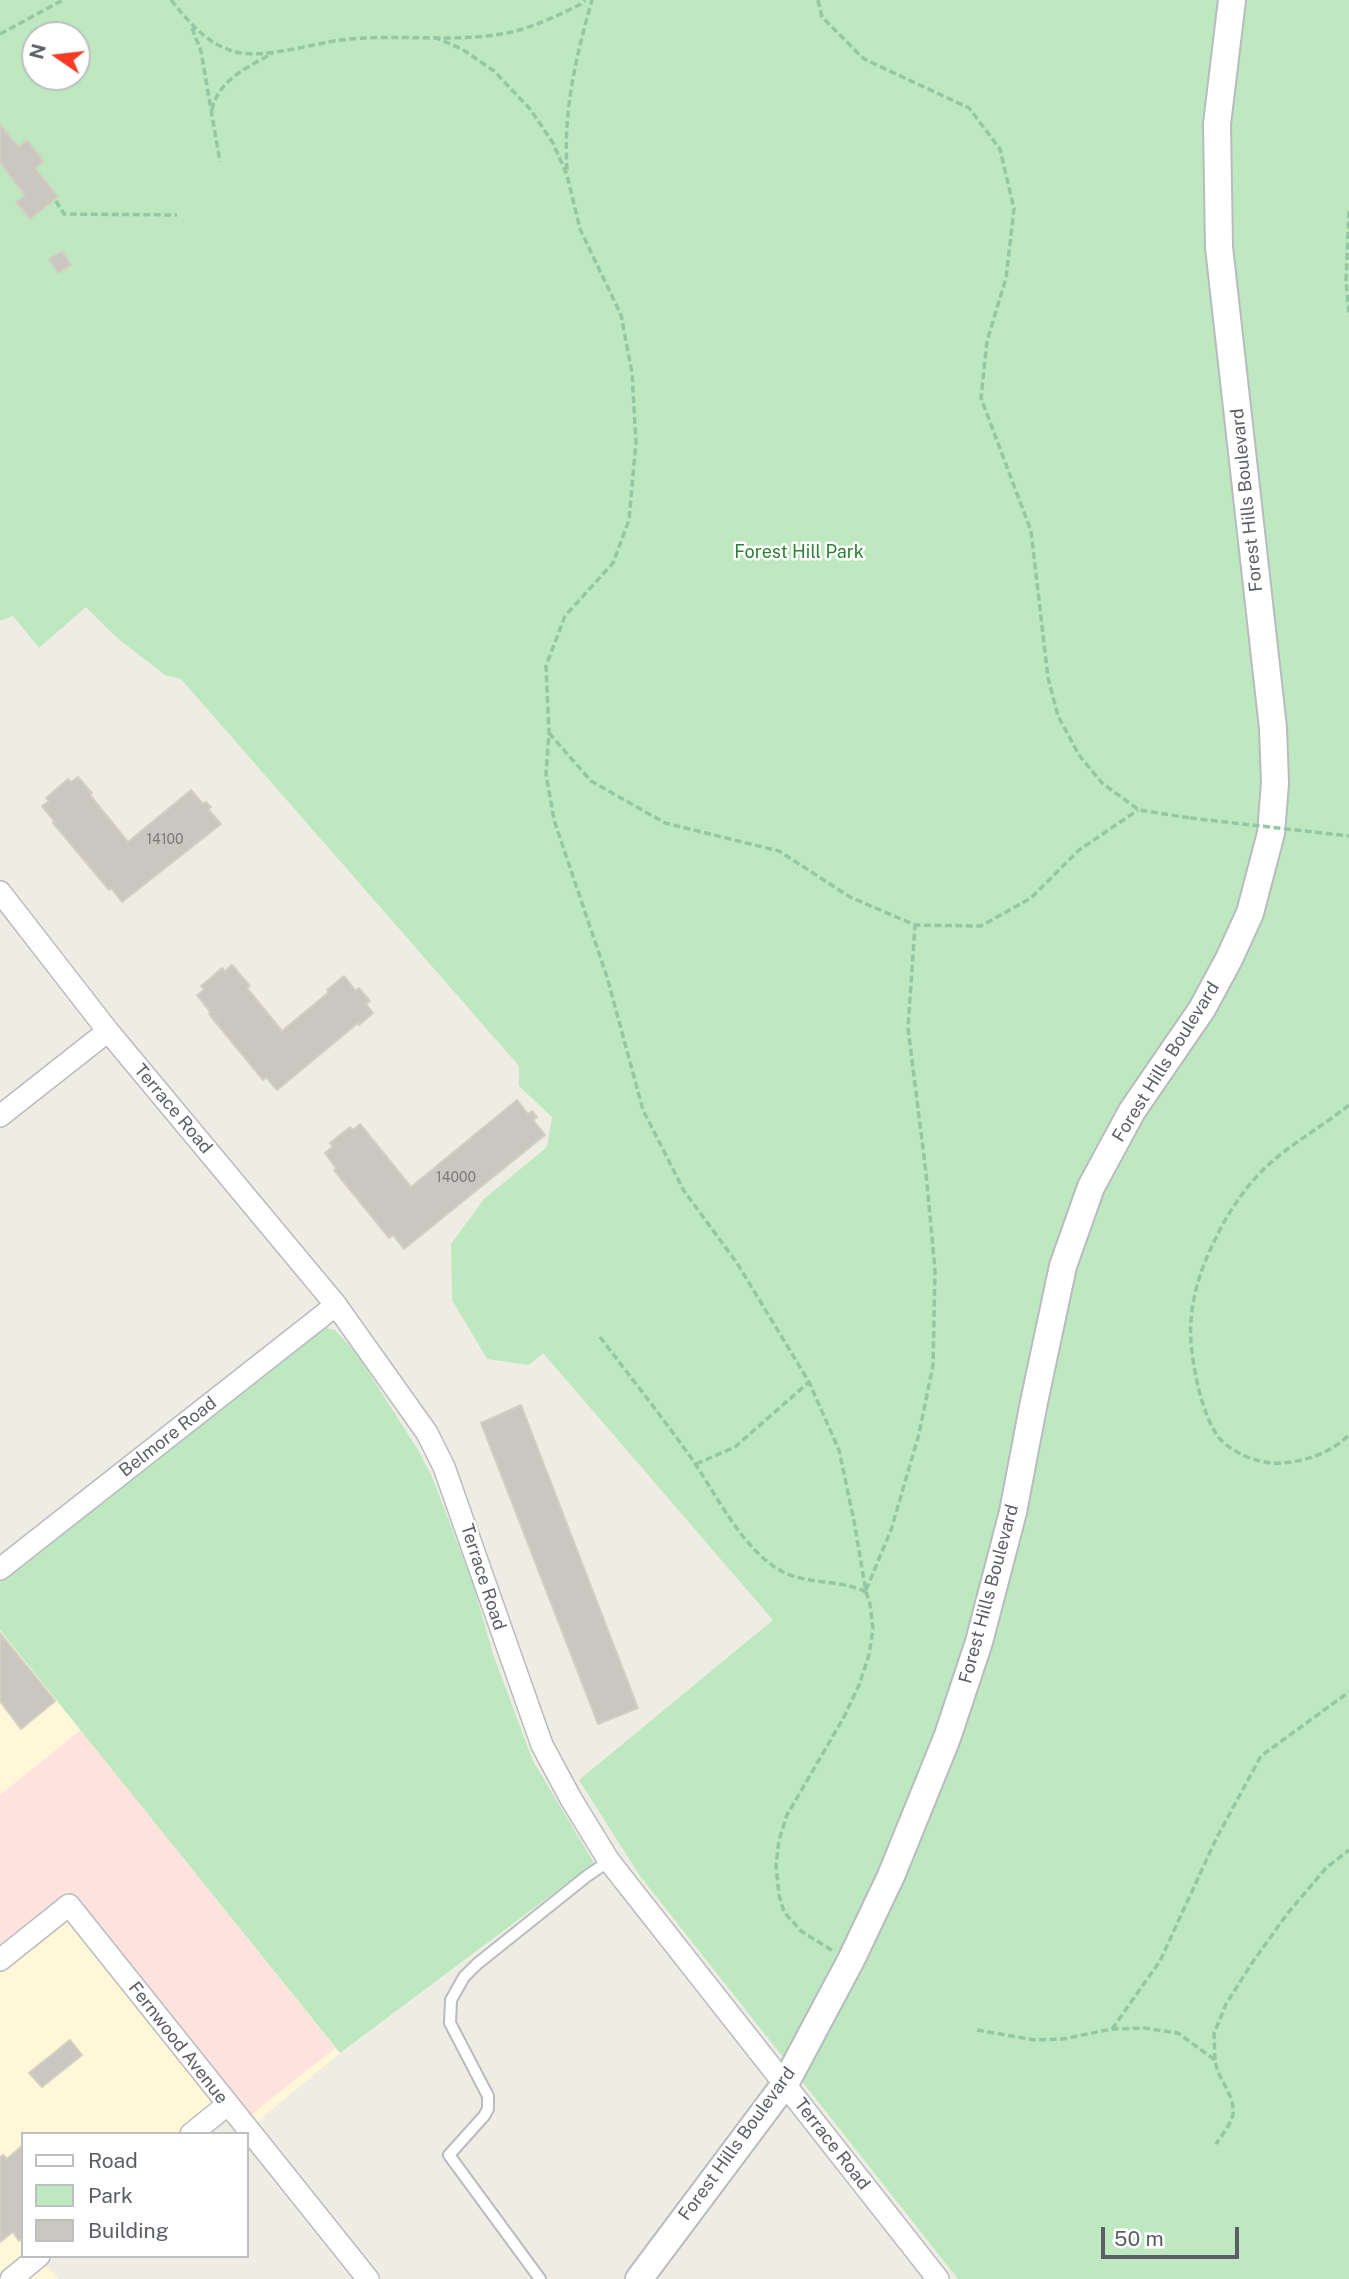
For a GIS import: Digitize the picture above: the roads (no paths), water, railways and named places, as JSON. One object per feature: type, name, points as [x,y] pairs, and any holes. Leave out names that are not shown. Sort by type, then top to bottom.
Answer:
[{"type":"street","name":"Forest Hills Boulevard","points":[[639,2279],[785,2084],[851,1960],[901,1851],[947,1738],[979,1642],[1013,1512],[1063,1266],[1091,1187],[1132,1111],[1202,1009],[1229,959],[1250,913],[1271,833],[1275,783],[1273,728],[1219,247],[1217,124],[1232,0]]},
{"type":"street","name":"Terrace Road","points":[[0,892],[108,1031],[336,1305],[427,1433],[444,1467],[542,1745],[571,1799],[609,1861],[938,2279]]},
{"type":"street","points":[[0,1116],[108,1031]]},
{"type":"street","name":"Belmore Road","points":[[0,1569],[336,1305]]},
{"type":"street","name":"Fernwood Avenue","points":[[0,1960],[69,1905],[368,2279]]},
{"type":"street","points":[[193,2132],[227,2105]]},
{"type":"street","points":[[11,2279],[37,2258]]},
{"type":"lane","points":[[540,2279],[449,2155],[488,2109],[488,2096],[450,2023],[451,2000],[464,1977],[477,1964],[609,1861]]},
{"type":"park label","name":"Forest Hill Park","points":[[799,552]]}]
